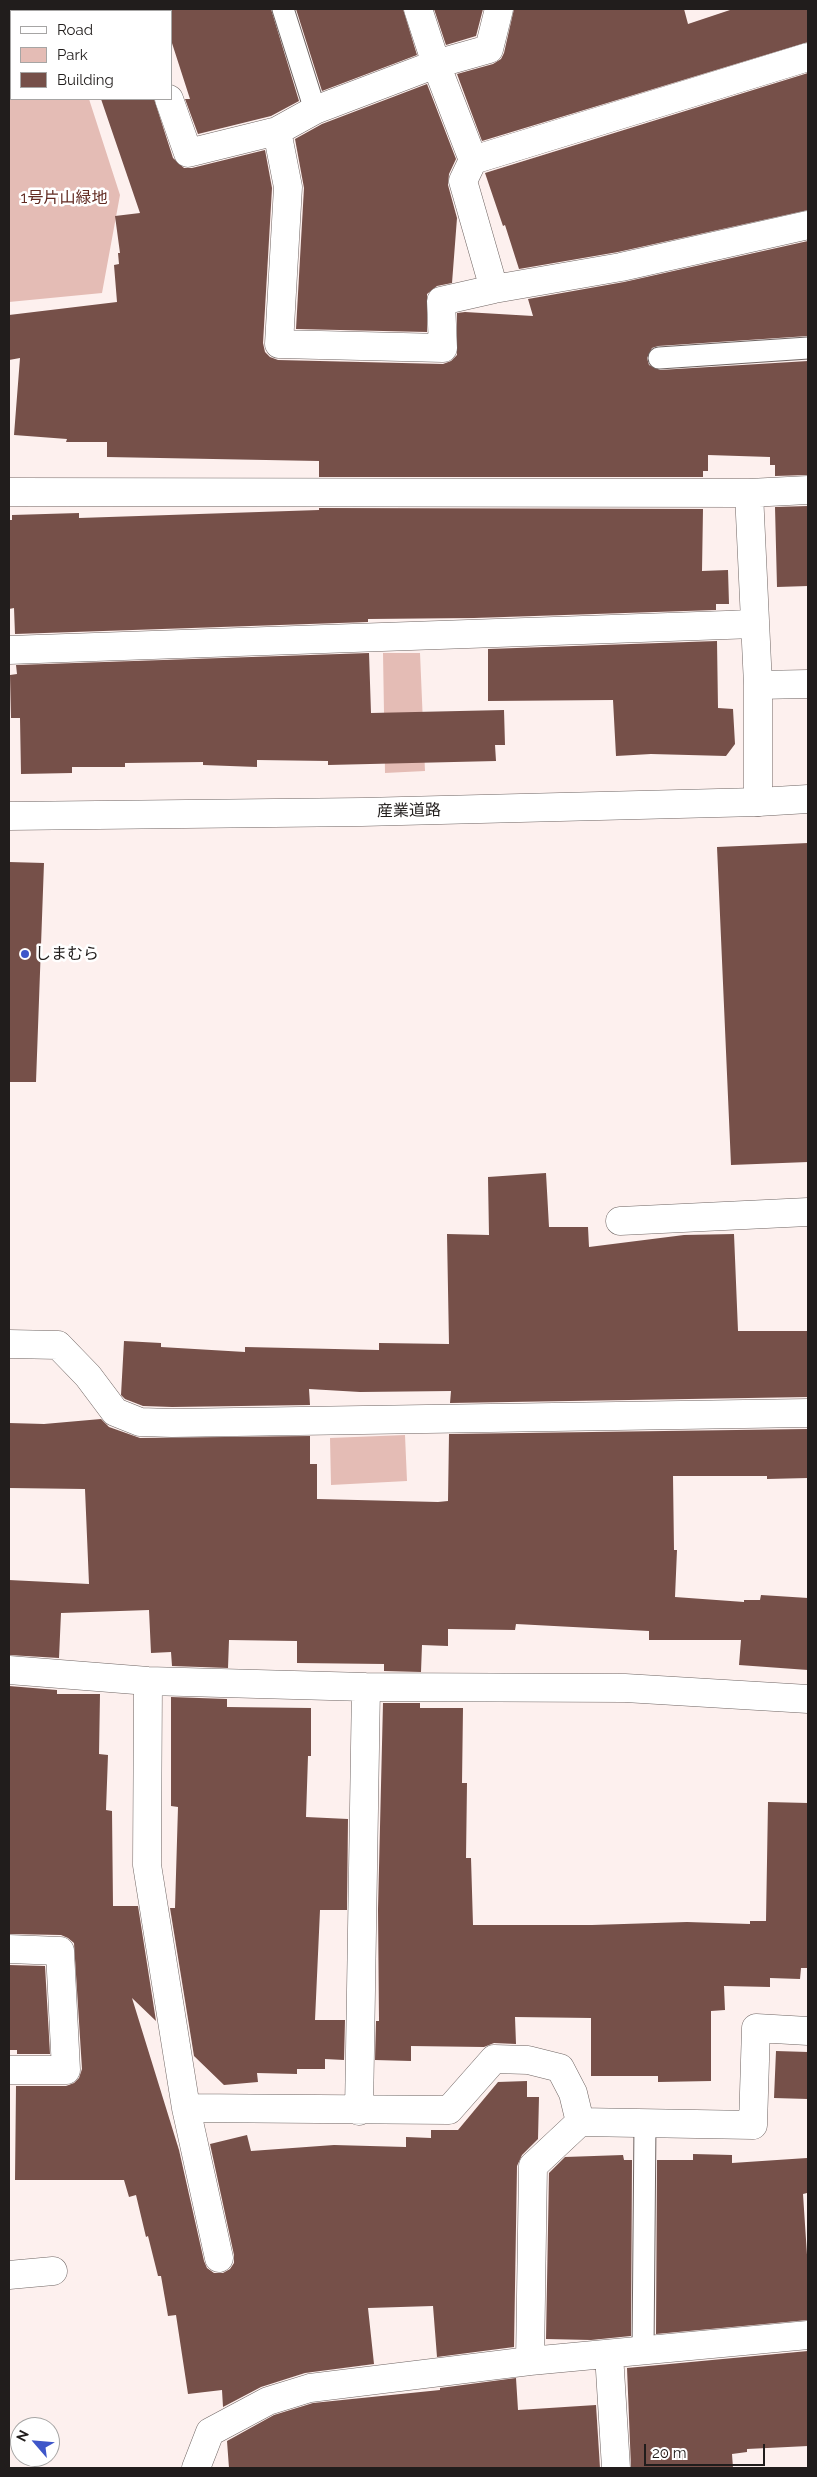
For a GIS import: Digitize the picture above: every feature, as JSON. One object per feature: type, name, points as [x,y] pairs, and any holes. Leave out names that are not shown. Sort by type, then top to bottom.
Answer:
[{"type":"street","points":[[418,9],[436,64],[473,160]]},
{"type":"street","points":[[169,100],[188,154],[277,131],[315,110],[436,64],[489,49],[498,9]]},
{"type":"street","points":[[494,289],[462,181],[473,160],[808,57]]},
{"type":"street","points":[[277,131],[288,186],[278,344],[443,348],[441,302],[494,289],[621,267],[808,225]]},
{"type":"street","points":[[9,492],[749,493],[808,490]]},
{"type":"street","points":[[749,493],[758,685],[758,802]]},
{"type":"street","points":[[9,650],[755,624]]},
{"type":"street","points":[[758,685],[808,684]]},
{"type":"street","name":"産業道路","points":[[9,816],[362,812],[758,802],[808,799]]},
{"type":"street","points":[[620,1221],[808,1212]]},
{"type":"street","points":[[9,1344],[58,1345],[88,1376],[115,1412],[140,1422],[201,1423],[808,1413]]},
{"type":"street","points":[[9,1670],[148,1681],[366,1687],[625,1688],[808,1699]]},
{"type":"street","points":[[148,1681],[147,1865],[186,2108],[219,2258]]},
{"type":"street","points":[[359,2111],[366,1687]]},
{"type":"street","points":[[9,1949],[60,1951],[66,2070],[9,2070]]},
{"type":"street","points":[[530,2361],[533,2166],[580,2122],[753,2125],[756,2028],[808,2031]]},
{"type":"street","points":[[186,2108],[359,2111],[449,2110],[494,2059],[528,2060],[560,2068],[573,2094],[580,2122]]},
{"type":"street","points":[[9,2275],[53,2271]]},
{"type":"street","points":[[196,2468],[210,2432],[268,2401],[310,2388],[530,2361],[808,2335]]},
{"type":"street","points":[[609,2354],[616,2468]]},
{"type":"lane","points":[[283,9],[315,110]]},
{"type":"lane","points":[[659,358],[808,348]]},
{"type":"lane","points":[[643,2350],[645,2123]]},
{"type":"green space","name":"1号片山緑地","points":[[9,9],[59,9],[10,10],[10,100],[89,100],[120,195],[102,293],[9,302]]},
{"type":"green space","points":[[383,653],[420,653],[425,771],[385,773]]},
{"type":"green space","points":[[405,1435],[407,1481],[331,1485],[330,1438]]},
{"type":"building","points":[[271,9],[299,101],[271,116],[198,134],[185,99],[190,99],[172,43],[172,10],[162,10]]},
{"type":"building","points":[[296,9],[403,9],[417,55],[322,91]]},
{"type":"building","points":[[434,9],[483,9],[476,36],[446,45]]},
{"type":"building","points":[[514,9],[684,9],[688,24],[733,9],[808,9],[808,42],[482,141],[457,74],[493,64],[501,59]]},
{"type":"building","points":[[808,73],[808,210],[618,252],[519,269],[485,173]]},
{"type":"building","points":[[427,84],[456,159],[449,174],[448,185],[457,218],[452,283],[437,286],[427,294],[427,332],[296,329],[304,188],[295,139],[322,124]]},
{"type":"building","points":[[101,100],[154,100],[173,158],[184,168],[192,168],[265,150],[272,188],[263,343],[265,352],[270,357],[278,360],[443,364],[451,361],[457,355],[457,313],[533,316],[528,299],[624,282],[808,241],[808,336],[658,346],[652,348],[647,358],[649,365],[660,370],[808,361],[808,475],[775,476],[775,465],[770,465],[770,457],[708,455],[708,471],[703,471],[703,477],[319,477],[319,461],[107,457],[107,442],[66,442],[67,439],[14,435],[20,358],[9,360],[9,315],[117,302],[114,265],[119,264],[118,253],[120,253],[115,216],[140,213]]},
{"type":"building","points":[[808,506],[808,586],[777,587],[775,507]]},
{"type":"building","points":[[319,508],[703,509],[702,571],[728,570],[729,604],[716,604],[716,610],[474,618],[368,619],[368,622],[15,634],[14,608],[9,609],[9,520],[12,520],[12,515],[79,513],[79,518],[319,510]]},
{"type":"building","points":[[717,641],[718,708],[733,709],[735,744],[726,756],[651,754],[616,756],[613,700],[488,701],[488,649]]},
{"type":"building","points":[[369,653],[371,713],[504,710],[505,745],[495,745],[496,761],[328,765],[328,761],[257,760],[257,767],[203,765],[203,762],[125,763],[125,767],[72,767],[72,773],[21,774],[20,718],[11,718],[10,675],[17,674],[16,665]]},
{"type":"building","points":[[808,843],[808,1162],[731,1165],[717,847]]},
{"type":"building","name":"しまむら","points":[[9,862],[44,863],[36,1082],[9,1082]]},
{"type":"building","points":[[546,1173],[549,1227],[588,1227],[589,1247],[684,1235],[734,1234],[738,1331],[808,1331],[808,1397],[450,1403],[451,1391],[360,1392],[309,1389],[310,1405],[172,1407],[143,1406],[125,1399],[121,1395],[124,1341],[161,1343],[161,1347],[245,1352],[245,1347],[379,1350],[379,1343],[449,1344],[447,1234],[489,1235],[488,1177]]},
{"type":"building","points":[[101,1419],[109,1427],[140,1438],[310,1436],[310,1464],[317,1464],[317,1499],[438,1502],[448,1501],[449,1434],[808,1429],[808,1478],[767,1479],[767,1476],[673,1476],[674,1550],[677,1550],[675,1597],[744,1602],[744,1600],[760,1600],[761,1595],[808,1598],[808,1670],[739,1665],[741,1640],[649,1640],[649,1631],[516,1624],[515,1630],[448,1629],[448,1646],[422,1645],[421,1672],[384,1671],[384,1664],[297,1663],[297,1641],[229,1640],[228,1668],[172,1666],[171,1652],[151,1653],[149,1610],[61,1613],[59,1658],[9,1655],[9,1580],[89,1584],[85,1489],[9,1488],[9,1423],[44,1424]]},
{"type":"building","points":[[9,1686],[57,1690],[57,1694],[100,1694],[99,1754],[108,1755],[106,1810],[112,1811],[113,1906],[138,1906],[156,2021],[132,1998],[179,2150],[207,2268],[214,2273],[223,2273],[230,2269],[234,2263],[234,2255],[210,2144],[247,2135],[251,2151],[334,2145],[406,2147],[406,2137],[431,2138],[431,2130],[458,2130],[498,2082],[527,2081],[527,2097],[539,2097],[538,2139],[522,2155],[517,2166],[514,2347],[437,2357],[433,2306],[368,2308],[374,2364],[305,2373],[261,2387],[223,2407],[222,2390],[188,2394],[176,2315],[168,2316],[161,2276],[158,2276],[136,2195],[129,2197],[124,2180],[15,2180],[16,2086],[66,2086],[74,2083],[79,2078],[82,2069],[74,1943],[61,1935],[9,1934]]},
{"type":"building","points":[[171,1697],[227,1699],[227,1707],[311,1708],[311,1756],[308,1756],[306,1817],[348,1819],[347,1910],[320,1910],[315,2020],[345,2020],[344,2060],[325,2059],[325,2069],[297,2069],[297,2074],[257,2073],[258,2082],[224,2085],[194,2056],[170,1908],[175,1908],[178,1807],[171,1806]]},
{"type":"building","points":[[383,1703],[420,1703],[420,1708],[463,1708],[462,1783],[467,1783],[466,1858],[471,1858],[473,1925],[592,1925],[687,1922],[750,1924],[750,1921],[766,1921],[768,1802],[808,1803],[808,1968],[801,1968],[800,1979],[770,1978],[770,1987],[724,1986],[725,2010],[711,2011],[711,2081],[658,2082],[658,2076],[591,2076],[591,2018],[515,2017],[516,2044],[494,2043],[484,2047],[411,2046],[411,2061],[375,2060],[376,2021],[379,2021],[378,1909]]},
{"type":"building","points":[[9,1965],[45,1966],[50,2054],[17,2054],[17,2050],[9,2050]]},
{"type":"building","points":[[776,2051],[808,2052],[808,2099],[774,2098]]},
{"type":"building","points":[[693,2154],[732,2155],[732,2163],[807,2158],[807,2193],[803,2194],[808,2270],[808,2320],[656,2334],[657,2160],[693,2160]]},
{"type":"building","points":[[623,2155],[624,2160],[632,2160],[631,2336],[591,2340],[546,2339],[549,2173],[565,2157]]},
{"type":"building","points":[[808,2351],[808,2446],[747,2449],[747,2452],[732,2454],[733,2468],[631,2468],[627,2368]]},
{"type":"building","points":[[516,2378],[518,2410],[596,2405],[600,2468],[229,2468],[227,2441],[274,2415],[313,2403],[440,2390],[440,2388]]},
{"type":"place","name":"しまむら","points":[[25,954]]}]
